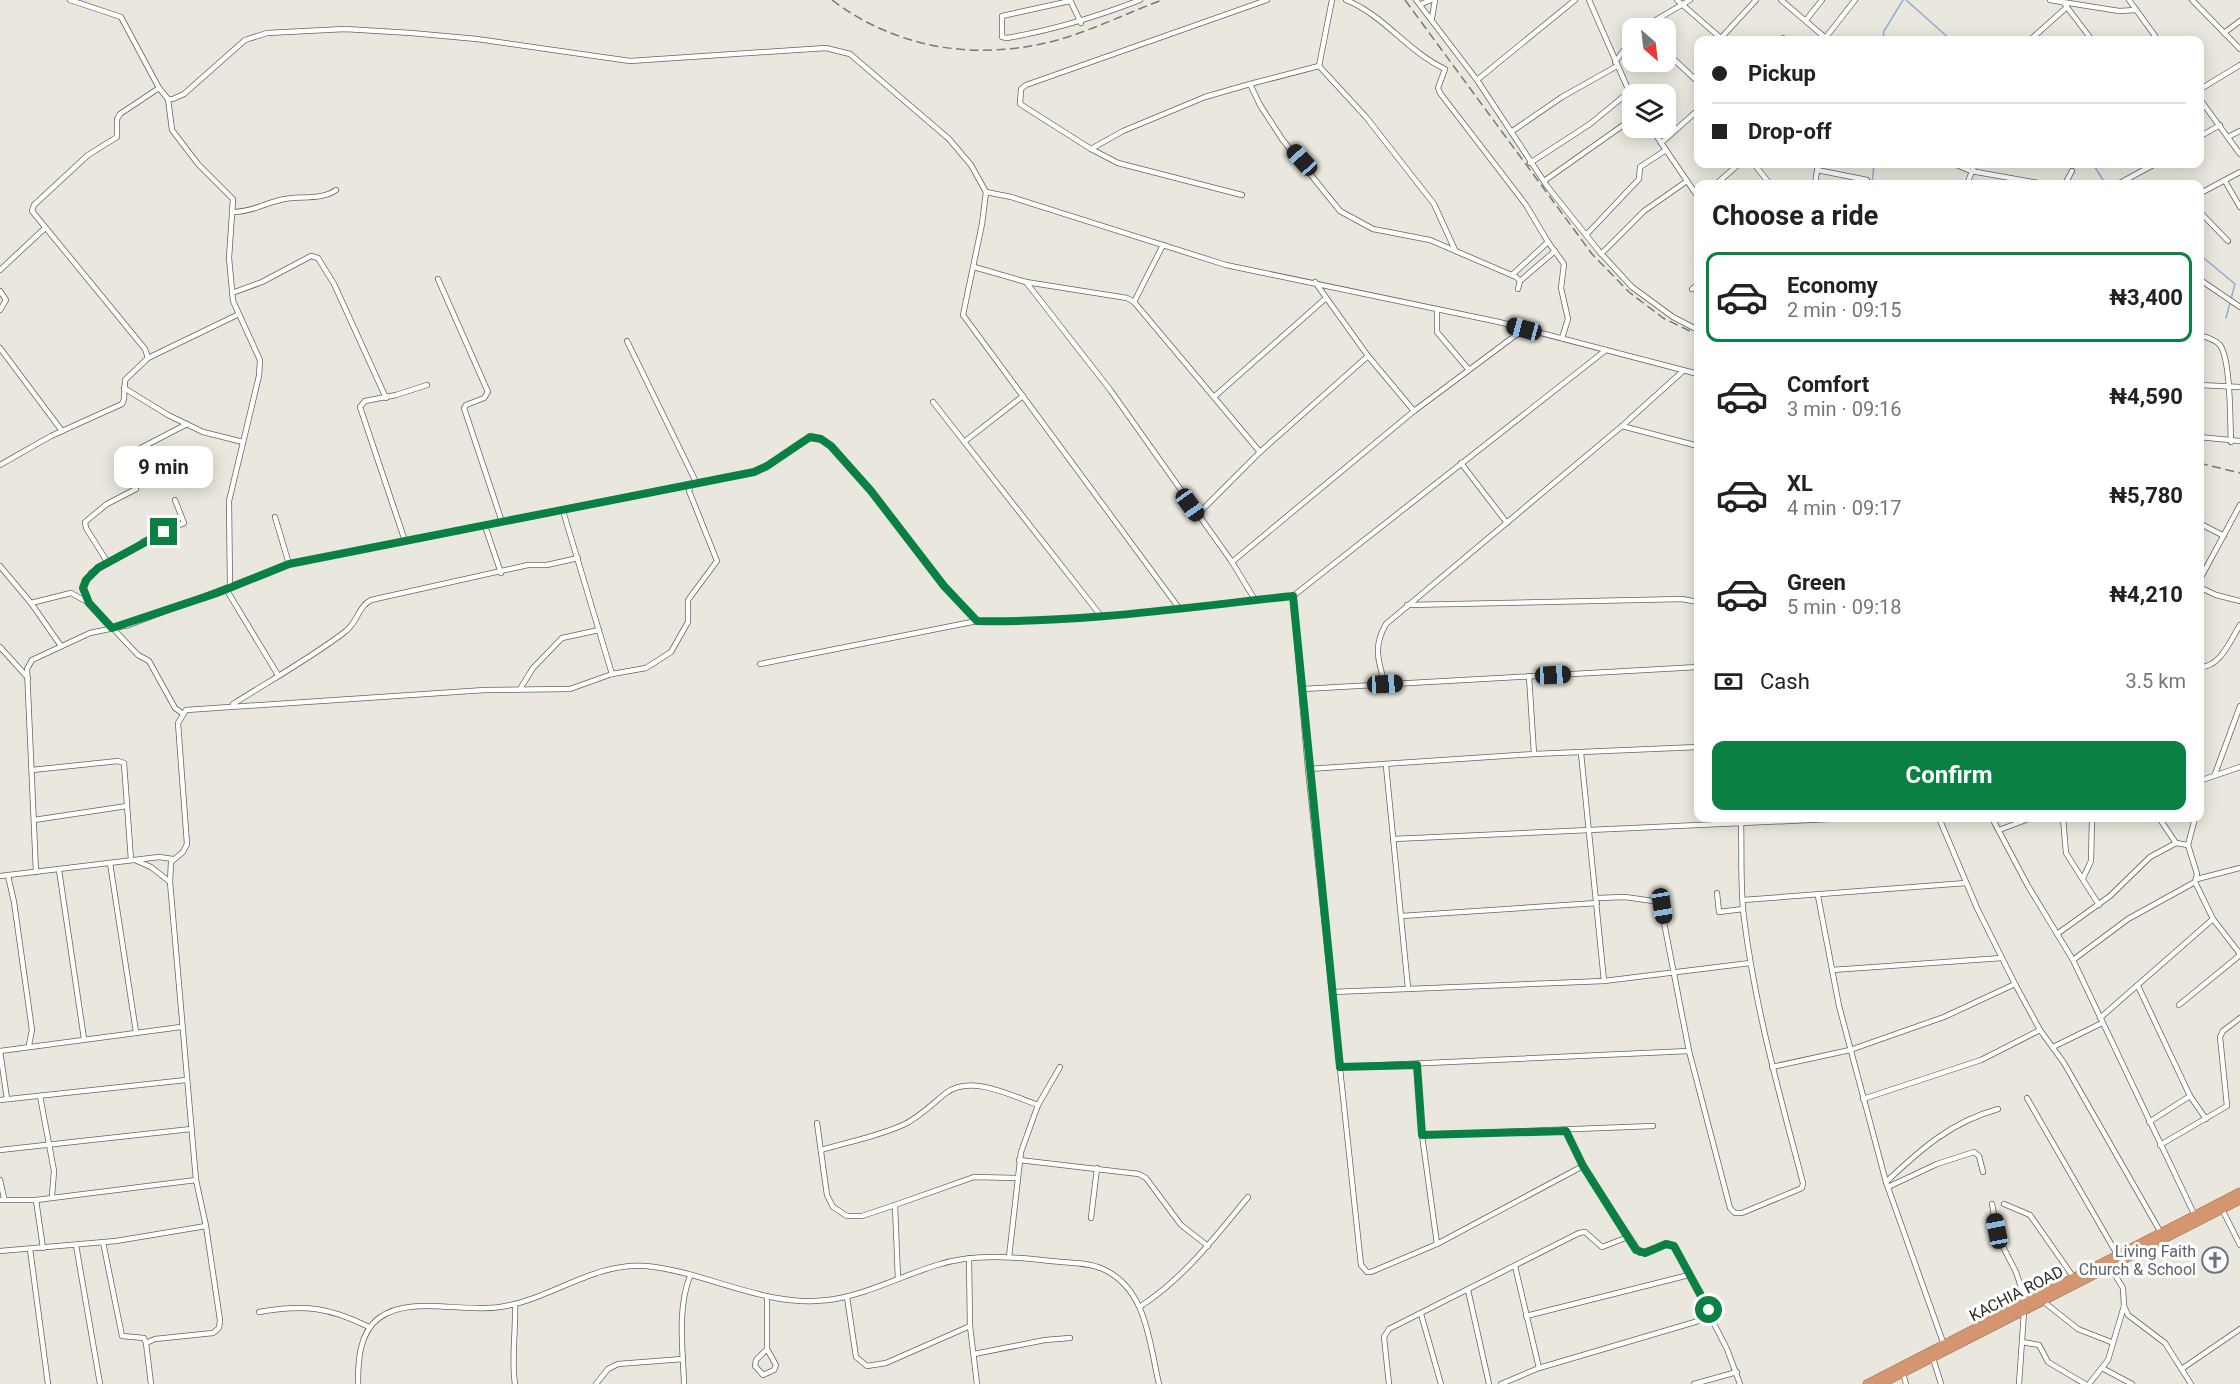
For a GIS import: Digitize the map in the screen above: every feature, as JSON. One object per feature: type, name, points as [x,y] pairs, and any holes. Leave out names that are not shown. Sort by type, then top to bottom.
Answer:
[{"type":"highway","name":"KACHIA ROAD","points":[[1867,1384],[2240,1192]]},
{"type":"highway","name":"KACHIA ROAD","points":[[1881,1384],[2240,1200]]},
{"type":"street","points":[[69,0],[121,17],[159,88],[168,99],[172,130],[198,164],[233,199],[234,213],[229,258],[232,293],[237,315],[254,346],[260,368],[228,511],[228,588],[278,675]]},
{"type":"street","points":[[1082,23],[1070,0],[1002,16],[1002,37],[1052,31],[1082,23],[1128,2],[1140,0]]},
{"type":"street","points":[[1242,195],[1118,163],[1091,149],[1020,104],[1021,89],[1050,76],[1267,0]]},
{"type":"street","points":[[1319,66],[1332,0]]},
{"type":"street","points":[[1347,0],[1368,12],[1411,48],[1445,69],[1438,88],[1440,93],[1526,205],[1564,264],[1561,288],[1568,319],[1562,338]]},
{"type":"street","points":[[1419,2],[1433,0],[1432,18]]},
{"type":"street","points":[[1477,80],[1575,0]]},
{"type":"street","points":[[1589,0],[1625,84]]},
{"type":"street","points":[[1677,0],[1719,36]]},
{"type":"street","points":[[1658,18],[1684,6],[1690,0]]},
{"type":"street","points":[[1725,36],[1756,0]]},
{"type":"street","points":[[1781,0],[1788,2],[1824,36]]},
{"type":"street","points":[[1806,20],[1822,0]]},
{"type":"street","points":[[1829,36],[1855,0]]},
{"type":"street","points":[[2050,0],[2119,11],[2136,10]]},
{"type":"street","points":[[2129,0],[2155,36]]},
{"type":"street","points":[[2192,0],[2240,49]]},
{"type":"street","points":[[2062,1],[2089,36]]},
{"type":"street","points":[[1419,2],[1477,80],[1530,162],[1601,254],[1632,287],[1673,317],[1694,328]]},
{"type":"street","points":[[2034,36],[2067,7]]},
{"type":"street","points":[[2224,33],[2240,21]]},
{"type":"street","points":[[168,99],[184,94],[245,40],[267,33],[345,29],[411,33],[477,39],[630,61],[750,51],[840,50],[850,54],[957,147],[986,192],[974,267],[963,315],[1179,608]]},
{"type":"street","points":[[1511,132],[1616,64],[1622,55]]},
{"type":"street","points":[[1676,61],[1694,78]]},
{"type":"street","points":[[2204,87],[2240,65]]},
{"type":"street","points":[[1091,149],[1123,131],[1196,100],[1319,66]]},
{"type":"street","points":[[1319,66],[1366,117],[1434,204],[1455,250]]},
{"type":"street","points":[[1250,84],[1260,105],[1282,139],[1340,211],[1373,229],[1430,240],[1512,275],[1520,281]]},
{"type":"street","points":[[148,358],[145,349],[34,215],[34,205],[88,155],[113,140],[118,133],[117,119],[120,114],[159,88]]},
{"type":"street","points":[[1530,162],[1590,124],[1622,98]]},
{"type":"street","points":[[2204,104],[2240,154]]},
{"type":"street","points":[[1661,143],[1694,114]]},
{"type":"street","points":[[2204,134],[2220,125]]},
{"type":"street","points":[[1544,181],[1622,126]]},
{"type":"street","points":[[2228,137],[2240,131]]},
{"type":"street","points":[[1658,138],[1694,191]]},
{"type":"street","points":[[1587,234],[1639,179],[1640,167],[1666,150]]},
{"type":"street","points":[[1721,180],[1734,168]]},
{"type":"street","points":[[1757,168],[1767,180]]},
{"type":"street","points":[[1964,168],[2022,180]]},
{"type":"street","points":[[1968,180],[1973,168]]},
{"type":"street","points":[[2125,180],[2148,168]]},
{"type":"street","points":[[1816,180],[1817,170],[1867,180]]},
{"type":"street","points":[[2067,180],[2072,171]]},
{"type":"street","points":[[2204,191],[2240,172]]},
{"type":"street","points":[[1601,254],[1644,211],[1687,181]]},
{"type":"street","points":[[2224,181],[2240,207]]},
{"type":"street","points":[[234,213],[249,212],[279,200],[326,196],[336,190]]},
{"type":"street","points":[[986,192],[1011,197],[1226,265],[1315,282],[1524,329],[1694,373]]},
{"type":"street","points":[[2204,216],[2228,241]]},
{"type":"street","points":[[0,270],[45,228]]},
{"type":"street","points":[[1512,275],[1548,242]]},
{"type":"street","points":[[1134,302],[1163,246]]},
{"type":"street","points":[[1518,289],[1520,281],[1555,251]]},
{"type":"street","points":[[232,293],[262,282],[311,256],[318,258],[334,284],[386,398]]},
{"type":"street","points":[[974,267],[1026,282],[1127,298],[1134,302],[1260,452]]},
{"type":"street","points":[[438,279],[488,392],[484,398],[464,408],[502,522]]},
{"type":"street","points":[[1026,282],[1105,382],[1232,562],[1255,600]]},
{"type":"street","points":[[1315,282],[1368,356],[1414,411]]},
{"type":"street","points":[[2204,283],[2240,307]]},
{"type":"street","points":[[0,291],[6,300],[0,310]]},
{"type":"street","points":[[1215,396],[1326,298]]},
{"type":"street","points":[[1437,309],[1437,332],[1468,370]]},
{"type":"street","points":[[0,465],[62,431],[122,404],[125,380],[148,358],[237,315]]},
{"type":"street","points":[[1232,562],[1414,411],[1524,329]]},
{"type":"street","points":[[2204,337],[2219,344],[2229,388],[2231,442]]},
{"type":"street","points":[[627,341],[694,483]]},
{"type":"street","points":[[0,348],[62,431]]},
{"type":"street","points":[[760,664],[977,621],[1101,616],[1293,596],[1606,350]]},
{"type":"street","points":[[1197,515],[1260,452],[1368,356]]},
{"type":"street","points":[[1385,684],[1376,650],[1378,637],[1386,624],[1407,605],[1432,588],[1683,371]]},
{"type":"street","points":[[405,541],[360,407],[365,401],[386,398],[427,385]]},
{"type":"street","points":[[2204,386],[2240,387]]},
{"type":"street","points":[[124,387],[203,432],[243,442]]},
{"type":"street","points":[[964,442],[1023,396]]},
{"type":"street","points":[[933,402],[1101,616]]},
{"type":"street","points":[[137,450],[187,424]]},
{"type":"street","points":[[1622,426],[1694,445]]},
{"type":"street","points":[[36,872],[28,664],[90,633],[228,588],[289,564],[754,472],[767,466],[810,437],[821,439],[831,446],[871,491],[944,586],[977,621]]},
{"type":"street","points":[[2204,438],[2240,441]]},
{"type":"street","points":[[1461,463],[1507,523]]},
{"type":"street","points":[[175,500],[184,523],[144,541],[91,573],[83,588],[89,603],[108,627],[153,666],[175,708],[182,713],[231,705],[520,689],[570,689],[612,674],[646,668],[672,652],[687,622],[688,600],[716,565],[716,555],[689,491],[694,483]]},
{"type":"street","points":[[108,563],[86,528],[86,522],[107,504],[136,489]]},
{"type":"street","points":[[2204,572],[2240,505]]},
{"type":"street","points":[[563,511],[612,674]]},
{"type":"street","points":[[275,517],[289,564]]},
{"type":"street","points":[[485,526],[501,573]]},
{"type":"street","points":[[2204,526],[2224,536]]},
{"type":"street","points":[[231,705],[347,630],[353,624],[361,608],[371,600],[501,573],[528,565],[547,565],[578,558]]},
{"type":"street","points":[[0,566],[31,603],[61,646]]},
{"type":"street","points":[[2204,589],[2240,601]]},
{"type":"street","points":[[31,603],[71,593],[89,603]]},
{"type":"street","points":[[1293,596],[1303,689],[1308,769],[1364,1269],[1371,1272],[1437,1244],[1583,1166]]},
{"type":"street","points":[[1407,605],[1682,599],[1694,601]]},
{"type":"street","points":[[2204,667],[2216,662],[2240,625]]},
{"type":"street","points":[[520,689],[533,668],[562,638],[599,630]]},
{"type":"street","points":[[0,647],[28,678]]},
{"type":"street","points":[[1303,689],[1694,667]]},
{"type":"street","points":[[1529,676],[1534,754]]},
{"type":"street","points":[[2215,774],[2240,706]]},
{"type":"street","points":[[175,708],[182,713]]},
{"type":"street","points":[[0,876],[133,860],[173,859],[183,852],[187,844],[182,713]]},
{"type":"street","points":[[1308,769],[1386,766],[1534,754],[1694,747]]},
{"type":"street","points":[[1581,753],[1604,981]]},
{"type":"street","points":[[32,770],[122,761],[133,860]]},
{"type":"street","points":[[1386,766],[1408,988]]},
{"type":"street","points":[[2204,779],[2240,767]]},
{"type":"street","points":[[34,820],[127,806]]},
{"type":"street","points":[[1393,839],[1741,822],[1743,909],[1750,963],[1772,1067],[1803,1183],[1802,1188],[1742,1213],[1735,1213],[1730,1208],[1689,1051],[1660,903],[1625,897],[1401,916]]},
{"type":"street","points":[[1941,822],[1966,883],[2015,984],[2161,1233]]},
{"type":"street","points":[[1994,822],[2028,886],[2073,960],[2195,1216]]},
{"type":"street","points":[[1999,830],[2020,822]]},
{"type":"street","points":[[2063,822],[2066,853],[2099,905]]},
{"type":"street","points":[[2083,878],[2091,861],[2092,822]]},
{"type":"street","points":[[2162,822],[2176,843]]},
{"type":"street","points":[[2179,1005],[2240,954],[2213,919],[2196,880],[2188,845],[2194,822]]},
{"type":"street","points":[[2057,934],[2099,905],[2138,867],[2176,843],[2188,845]]},
{"type":"street","points":[[146,1343],[172,1337],[213,1333],[219,1328],[206,1226],[196,1180],[190,1129],[170,882],[173,859]]},
{"type":"street","points":[[133,860],[151,867],[170,882]]},
{"type":"street","points":[[110,863],[136,1032]]},
{"type":"street","points":[[2073,960],[2128,919],[2196,880],[2240,868]]},
{"type":"street","points":[[59,870],[84,1039]]},
{"type":"street","points":[[8,876],[14,902],[32,1030],[29,1046]]},
{"type":"street","points":[[1743,900],[1966,883]]},
{"type":"street","points":[[1717,893],[1719,912],[1743,909]]},
{"type":"street","points":[[1818,896],[1850,1050],[1887,1185],[1944,1345]]},
{"type":"street","points":[[2053,1047],[2101,1021],[2213,919]]},
{"type":"street","points":[[1832,970],[2002,958]]},
{"type":"street","points":[[1332,992],[1604,981],[1750,963]]},
{"type":"street","points":[[1772,1067],[1850,1050],[1944,1017],[2015,984]]},
{"type":"street","points":[[2138,986],[2190,1096],[2206,1119]]},
{"type":"street","points":[[2160,1145],[2227,1106],[2220,1037],[2223,1031],[2240,1018]]},
{"type":"street","points":[[7,1099],[0,1051],[181,1027]]},
{"type":"street","points":[[1863,1099],[1981,1060],[2040,1030]]},
{"type":"street","points":[[1340,1067],[1689,1051]]},
{"type":"street","points":[[1417,1065],[1422,1135],[1437,1244]]},
{"type":"street","points":[[1009,1257],[1020,1160],[1038,1105],[1060,1066]]},
{"type":"street","points":[[0,1100],[186,1080]]},
{"type":"street","points":[[821,1150],[903,1125],[919,1116],[948,1092],[959,1087],[975,1086],[1038,1105]]},
{"type":"street","points":[[40,1096],[54,1171],[52,1196]]},
{"type":"street","points":[[2149,1122],[2190,1096]]},
{"type":"street","points":[[2026,1098],[2118,1256]]},
{"type":"street","points":[[1887,1185],[1931,1140],[1954,1125],[1998,1109]]},
{"type":"street","points":[[817,1123],[827,1195],[839,1213],[847,1216],[862,1216],[974,1177],[1017,1178]]},
{"type":"street","points":[[1422,1135],[1653,1126]]},
{"type":"street","points":[[0,1150],[190,1129]]},
{"type":"street","points":[[1566,1131],[1583,1166],[1640,1253],[1666,1244],[1674,1246],[1712,1317],[1737,1372],[1740,1384]]},
{"type":"street","points":[[1887,1185],[1937,1164],[1974,1152],[1979,1156],[1983,1172]]},
{"type":"street","points":[[1020,1160],[1132,1171],[1146,1178],[1181,1225],[1208,1246]]},
{"type":"street","points":[[1091,1218],[1097,1168]]},
{"type":"street","points":[[0,1180],[2,1199],[36,1200],[52,1196],[196,1180]]},
{"type":"street","points":[[1141,1306],[1173,1282],[1208,1246],[1248,1197]]},
{"type":"street","points":[[36,1200],[43,1248]]},
{"type":"street","points":[[1992,1204],[1998,1237],[2026,1302]]},
{"type":"street","points":[[2004,1204],[2030,1215],[2074,1278]]},
{"type":"street","points":[[895,1205],[898,1279]]},
{"type":"street","points":[[2222,1209],[2240,1245]]},
{"type":"street","points":[[0,1251],[103,1242],[206,1226]]},
{"type":"street","points":[[1389,1384],[1384,1335],[1389,1329],[1585,1232],[1602,1247],[1628,1237]]},
{"type":"street","points":[[103,1242],[122,1336],[144,1338],[151,1384]]},
{"type":"street","points":[[76,1245],[100,1384]]},
{"type":"street","points":[[30,1249],[48,1384]]},
{"type":"street","points":[[358,1384],[360,1350],[369,1327],[395,1309],[414,1306],[496,1308],[515,1305],[613,1268],[645,1266],[767,1296],[805,1302],[847,1297],[938,1264],[969,1258],[1009,1257],[1093,1266],[1104,1270],[1125,1284],[1141,1306],[1159,1383],[1151,1384]]},
{"type":"street","points":[[969,1258],[970,1326],[977,1384]]},
{"type":"street","points":[[1515,1266],[1539,1368]]},
{"type":"street","points":[[2022,1342],[2039,1345],[2048,1362],[2083,1383],[2102,1368],[2110,1354],[2111,1342],[2124,1306],[2123,1288],[2110,1267]]},
{"type":"street","points":[[1526,1316],[1689,1275]]},
{"type":"street","points":[[684,1384],[684,1290],[690,1276]]},
{"type":"street","points":[[1468,1290],[1489,1384]]},
{"type":"street","points":[[767,1296],[767,1349],[776,1365],[774,1370],[763,1375],[755,1366],[756,1360],[767,1349]]},
{"type":"street","points":[[847,1297],[856,1357],[867,1366],[886,1363],[970,1326]]},
{"type":"street","points":[[2044,1302],[2078,1329],[2111,1342]]},
{"type":"street","points":[[515,1305],[516,1333],[512,1365],[515,1384]]},
{"type":"street","points":[[2124,1306],[2137,1324],[2165,1343],[2183,1368],[2191,1384]]},
{"type":"street","points":[[259,1311],[287,1307],[322,1308],[369,1327]]},
{"type":"street","points":[[2019,1384],[2024,1312]]},
{"type":"street","points":[[1421,1314],[1442,1384]]},
{"type":"street","points":[[1500,1384],[1539,1368],[1712,1317]]},
{"type":"street","points":[[2183,1368],[2240,1329]]},
{"type":"street","points":[[171,1330],[172,1337]]},
{"type":"street","points":[[974,1354],[1045,1340],[1070,1338]]},
{"type":"street","points":[[1933,1358],[1941,1384]]},
{"type":"street","points":[[596,1384],[602,1381],[609,1368],[618,1364],[683,1359]]},
{"type":"street","points":[[2102,1368],[2132,1384]]},
{"type":"street","points":[[1694,1384],[1737,1372]]},
{"type":"street","points":[[1903,1373],[1906,1384]]},
{"type":"waterway","points":[[1883,36],[1884,31],[1903,0]]},
{"type":"waterway","points":[[1906,0],[1946,36]]},
{"type":"waterway","points":[[1872,180],[1874,168]]},
{"type":"waterway","points":[[2096,168],[2103,180]]},
{"type":"waterway","points":[[2204,258],[2235,284],[2226,318]]},
{"type":"railway","points":[[832,0],[857,17],[883,30],[910,40],[967,50],[996,50],[1054,41],[1162,0]]},
{"type":"railway","points":[[1405,0],[1592,254],[1629,292],[1663,318],[1694,333]]},
{"type":"railway","points":[[2204,464],[2240,473]]},
{"type":"place","name":"Living Faith Church & School","points":[[2215,1260]]},
{"type":"route","points":[[164,532],[98,568],[86,580],[83,588],[84,594],[89,603],[112,628],[121,627],[217,593],[289,564],[754,472],[791,451],[804,440],[815,437],[831,446],[871,491],[944,586],[977,621],[1101,616],[1293,596],[1303,689],[1308,769],[1340,1067],[1417,1065],[1422,1135],[1566,1131],[1583,1166],[1636,1250],[1645,1253],[1666,1244],[1674,1246],[1709,1310]]}]
